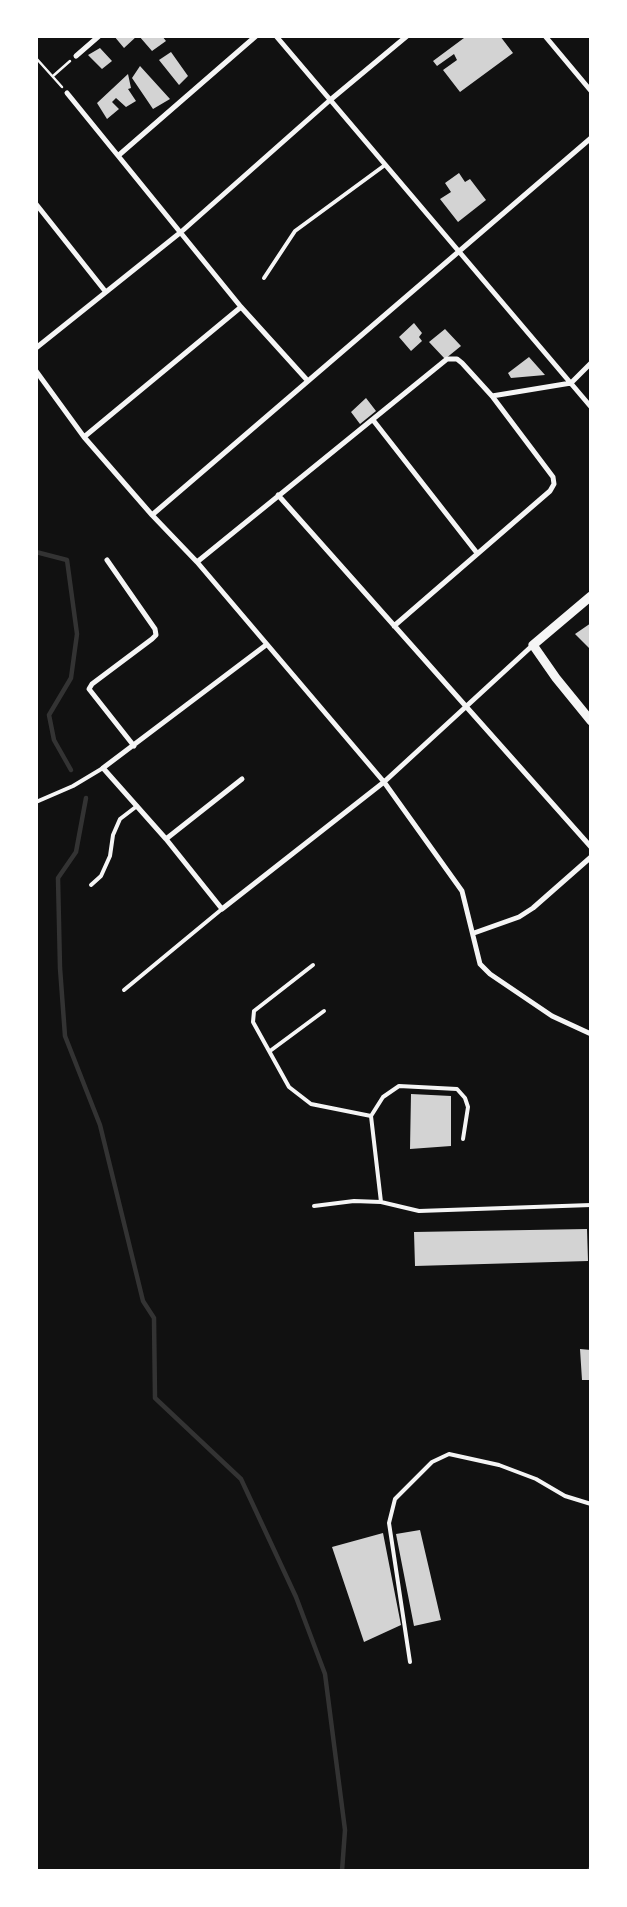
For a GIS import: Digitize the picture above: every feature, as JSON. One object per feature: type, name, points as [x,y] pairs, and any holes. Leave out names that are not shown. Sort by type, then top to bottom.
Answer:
[{"type":"street","points":[[76,56],[99,36]]},
{"type":"street","points":[[119,155],[256,36]]},
{"type":"street","points":[[276,36],[458,253],[591,407]]},
{"type":"street","points":[[36,348],[181,232],[329,101],[407,36]]},
{"type":"street","points":[[545,36],[591,91]]},
{"type":"street","points":[[66,92],[241,307],[307,380]]},
{"type":"street","points":[[152,515],[591,138]]},
{"type":"street","points":[[36,204],[105,291]]},
{"type":"street","points":[[84,437],[241,307]]},
{"type":"street","points":[[197,562],[447,359],[457,360],[492,396],[553,478],[554,484],[550,491],[394,626]]},
{"type":"street","points":[[492,396],[571,383],[591,363]]},
{"type":"street","points":[[36,371],[84,437],[152,515],[197,562],[384,782],[462,891],[474,933],[480,964],[490,974],[552,1016],[591,1034]]},
{"type":"street","points":[[373,420],[477,553]]},
{"type":"street","points":[[278,495],[468,706],[591,847]]},
{"type":"street","points":[[107,560],[156,630],[156,635],[152,639],[92,684],[90,689],[134,746]]},
{"type":"street","points":[[266,645],[103,768],[166,839],[222,909],[384,782],[533,645],[591,596]]},
{"type":"street","points":[[533,645],[556,678],[591,721]]},
{"type":"street","points":[[166,839],[242,779]]},
{"type":"street","points":[[474,933],[519,917],[532,908],[591,856]]},
{"type":"lane","points":[[264,278],[295,231],[385,165]]},
{"type":"lane","points":[[36,802],[73,786],[103,768]]},
{"type":"lane","points":[[91,885],[101,876],[107,862],[113,835],[120,819],[136,806]]},
{"type":"lane","points":[[124,990],[222,909]]},
{"type":"lane","points":[[313,965],[254,1011],[253,1022],[289,1086],[311,1104],[371,1116]]},
{"type":"lane","points":[[270,1051],[324,1011]]},
{"type":"lane","points":[[381,1202],[371,1116],[383,1097],[399,1086],[457,1089],[465,1098],[468,1107],[463,1139]]},
{"type":"lane","points":[[314,1206],[354,1202],[381,1202],[419,1211],[591,1205]]},
{"type":"lane","points":[[410,1662],[389,1522],[395,1499],[432,1462],[449,1454],[499,1465],[536,1480],[565,1496],[591,1504]]},
{"type":"path","points":[[52,76],[76,56]]},
{"type":"path","points":[[36,58],[66,92]]},
{"type":"building","points":[[114,36],[137,36],[124,48]]},
{"type":"building","points":[[139,36],[162,36],[166,41],[152,51]]},
{"type":"building","points":[[463,36],[500,36],[513,53],[460,92],[443,70],[457,60],[454,54],[437,66],[433,61],[464,38]]},
{"type":"building","points":[[100,48],[112,61],[102,69],[88,55]]},
{"type":"building","points":[[171,52],[188,76],[179,85],[159,60]]},
{"type":"building","points":[[140,66],[170,99],[153,109],[132,78]]},
{"type":"building","points":[[128,74],[131,88],[128,89],[136,101],[126,107],[116,98],[112,102],[119,109],[107,119],[97,103]]},
{"type":"building","points":[[459,173],[465,182],[470,179],[486,200],[458,222],[440,199],[451,192],[445,183]]},
{"type":"building","points":[[414,323],[422,333],[419,337],[422,341],[411,351],[399,337]]},
{"type":"building","points":[[445,329],[461,346],[445,359],[429,342]]},
{"type":"building","points":[[529,357],[545,375],[511,378],[508,373]]},
{"type":"building","points":[[366,398],[376,411],[360,424],[351,412]]},
{"type":"building","points":[[591,623],[591,650],[575,634]]},
{"type":"building","points":[[411,1094],[451,1096],[451,1146],[410,1149]]},
{"type":"building","points":[[587,1229],[588,1261],[415,1266],[414,1232]]},
{"type":"building","points":[[580,1349],[591,1350],[591,1380],[582,1380]]},
{"type":"building","points":[[420,1530],[441,1620],[414,1626],[396,1534]]},
{"type":"building","points":[[383,1533],[401,1625],[364,1642],[332,1547]]},
{"type":"waterway","points":[[36,552],[67,560],[77,634],[71,678],[49,715],[54,740],[71,770]]},
{"type":"waterway","points":[[86,798],[76,852],[58,878],[60,968],[65,1036],[100,1125],[143,1301],[154,1318],[155,1398],[241,1479],[296,1597],[325,1674],[345,1830],[342,1871]]},
{"type":"waterway","points":[[588,1871],[591,1868]]}]
